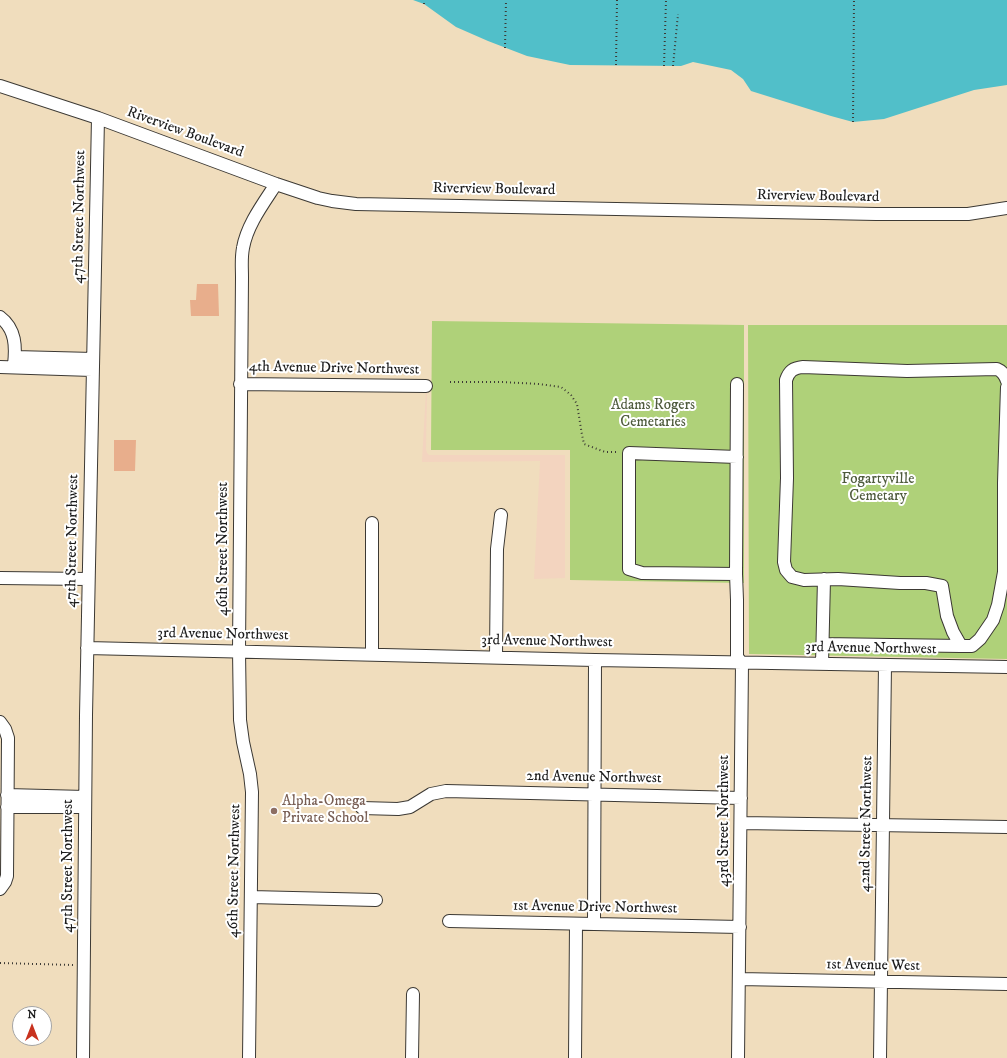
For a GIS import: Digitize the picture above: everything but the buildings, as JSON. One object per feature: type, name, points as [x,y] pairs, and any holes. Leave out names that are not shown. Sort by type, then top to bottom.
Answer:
[{"type":"street","name":"Riverview Boulevard","points":[[0,86],[98,118],[318,198],[356,204],[876,214],[968,214],[1007,208]]},
{"type":"street","name":"47th Street Northwest","points":[[83,1058],[88,579],[98,118]]},
{"type":"street","name":"46th Street Northwest","points":[[249,1058],[252,792],[240,720],[239,651],[242,277],[243,249],[246,235],[276,184]]},
{"type":"street","points":[[0,317],[7,323],[13,335],[15,362]]},
{"type":"street","points":[[0,367],[15,362],[93,365]]},
{"type":"street","points":[[971,667],[965,646],[953,632],[947,616],[942,586],[926,583],[900,583],[844,579],[804,580],[792,577],[786,570],[784,562],[786,380],[788,374],[792,370],[803,366],[907,371],[988,368],[1000,370],[1007,381]]},
{"type":"street","name":"4th Avenue Drive Northwest","points":[[240,384],[426,386]]},
{"type":"street","name":"43rd Street Northwest","points":[[737,384],[737,657],[742,663],[738,1058]]},
{"type":"street","points":[[822,644],[972,646],[993,620],[998,605],[1004,572],[1004,475],[1007,387]]},
{"type":"street","points":[[736,574],[642,573],[629,569],[629,453],[737,457]]},
{"type":"street","points":[[496,657],[497,549],[501,515]]},
{"type":"street","points":[[372,523],[372,654]]},
{"type":"street","points":[[0,578],[88,579]]},
{"type":"street","points":[[822,664],[824,579]]},
{"type":"street","name":"3rd Avenue Northwest","points":[[87,648],[595,660],[1007,667]]},
{"type":"street","points":[[594,924],[595,660]]},
{"type":"street","name":"42nd Street Northwest","points":[[880,1058],[885,665]]},
{"type":"street","points":[[1,723],[8,738],[7,876],[2,887]]},
{"type":"street","name":"2nd Avenue Northwest","points":[[362,808],[398,809],[410,807],[431,794],[446,791],[741,798]]},
{"type":"street","points":[[7,801],[85,802]]},
{"type":"street","points":[[741,823],[1007,827]]},
{"type":"street","points":[[251,897],[376,900]]},
{"type":"street","name":"1st Avenue Drive Northwest","points":[[449,921],[740,927]]},
{"type":"street","points":[[575,1058],[576,924]]},
{"type":"street","name":"1st Avenue West","points":[[739,979],[1007,984]]},
{"type":"street","points":[[412,1058],[413,994]]},
{"type":"path","points":[[505,48],[506,0]]},
{"type":"path","points":[[616,65],[617,0]]},
{"type":"path","points":[[664,66],[666,0]]},
{"type":"path","points":[[853,122],[854,0]]},
{"type":"path","points":[[673,66],[678,14]]},
{"type":"path","points":[[450,382],[502,382],[561,386],[571,394],[577,404],[584,444],[605,452],[629,453]]},
{"type":"path","points":[[0,963],[84,965]]},
{"type":"shaded area","points":[[426,392],[426,449],[429,455],[565,455],[565,578],[534,579],[540,461],[422,462]]},
{"type":"green space","name":"Adams Rogers Cemetaries","points":[[432,321],[744,325],[744,583],[570,580],[570,450],[431,450]]},
{"type":"green space","name":"Fogartyville Cemetary","points":[[748,325],[1007,325],[1007,659],[749,654]]},
{"type":"water","points":[[413,0],[1007,0],[1007,85],[974,90],[884,119],[853,122],[751,91],[743,79],[731,70],[693,62],[681,66],[570,65],[527,56],[456,27],[424,4]]},
{"type":"place","name":"Alpha-Omega Private School","points":[[274,811]]}]
